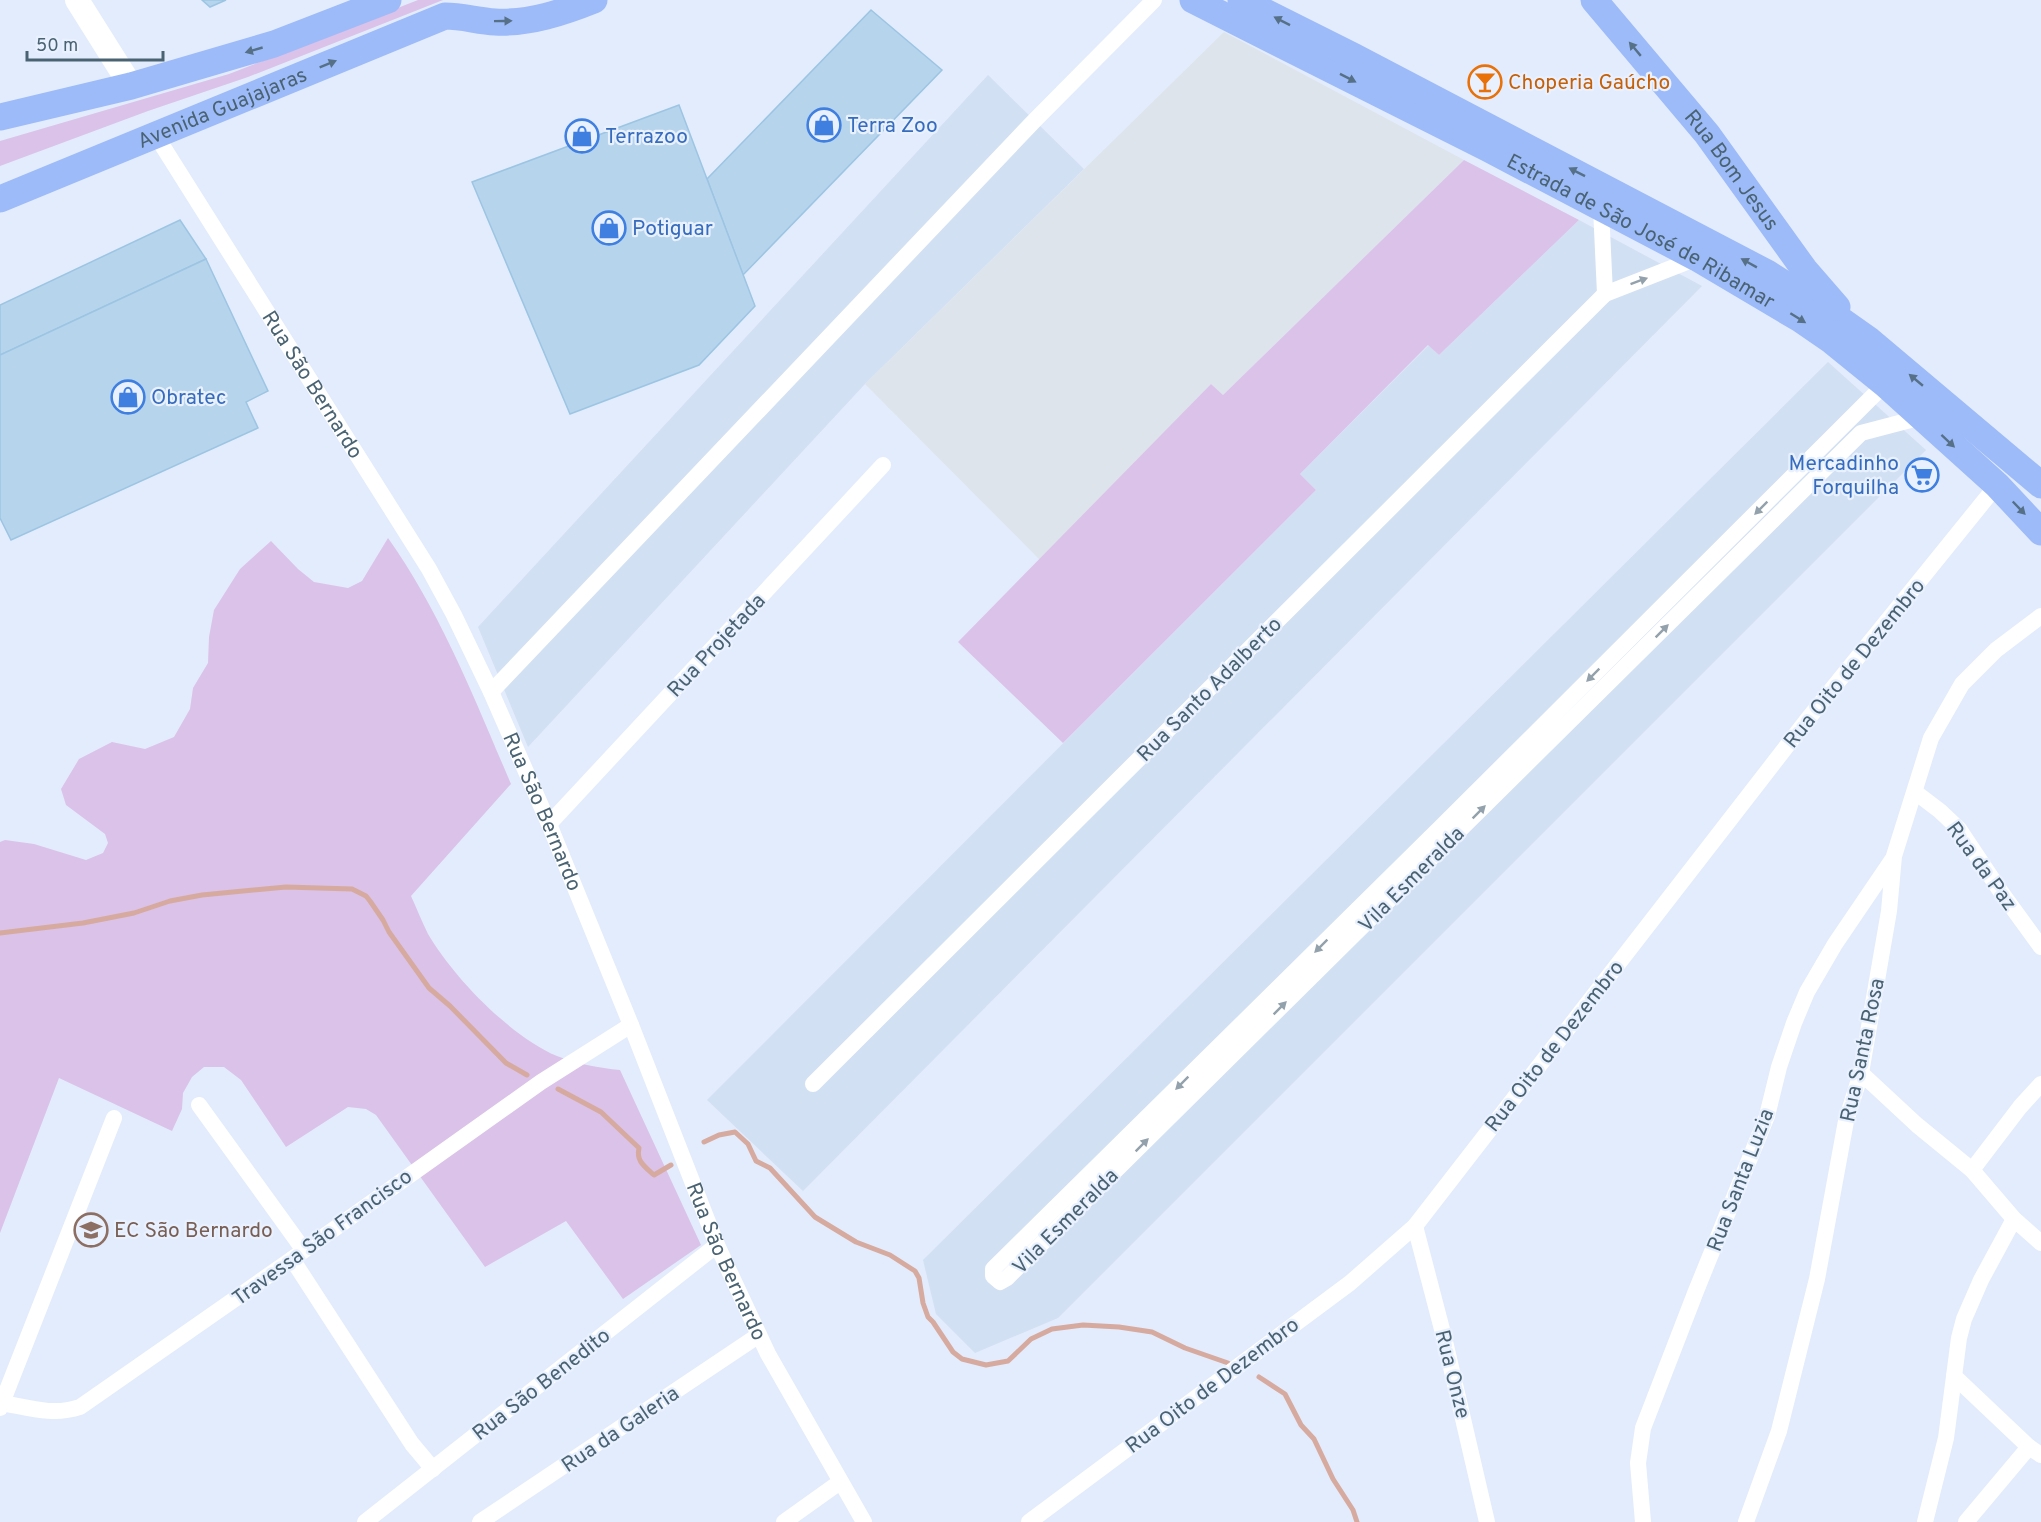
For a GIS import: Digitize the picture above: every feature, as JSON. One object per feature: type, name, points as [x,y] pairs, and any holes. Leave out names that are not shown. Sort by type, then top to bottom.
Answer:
[{"type":"main road","name":"Avenida Guajajaras","points":[[0,117],[131,86],[274,44],[388,0]]},
{"type":"main road","name":"Avenida Guajajaras","points":[[0,199],[445,16],[498,22],[519,21],[552,14],[594,0]]},
{"type":"main road","name":"Estrada de São José de Ribamar","points":[[1193,0],[1697,258],[1824,335],[1885,384],[1997,485],[2041,532]]},
{"type":"main road","name":"Estrada de São José de Ribamar","points":[[1241,0],[1718,246],[1806,297],[1869,340],[2041,485]]},
{"type":"main road","name":"Rua Bom Jesus","points":[[1594,0],[1707,134],[1811,278],[1869,340]]},
{"type":"main road","points":[[0,125],[131,86]]},
{"type":"main road","points":[[0,183],[118,149]]},
{"type":"street","points":[[77,0],[131,86]]},
{"type":"street","points":[[491,692],[1035,120],[1154,0]]},
{"type":"street","name":"Rua São Bernardo","points":[[155,134],[429,569],[454,615],[491,692],[549,824],[717,1245],[759,1335],[864,1522]]},
{"type":"street","points":[[1601,208],[1605,294]]},
{"type":"street","name":"Rua Santo Adalberto","points":[[813,1084],[1605,294],[1697,258]]},
{"type":"street","name":"Vila Esmeralda","points":[[1885,384],[1618,651],[1448,832],[1007,1278],[1000,1282],[996,1280],[993,1276],[993,1269],[1448,832],[1629,664],[1861,433],[1922,417]]},
{"type":"street","name":"Rua Projetada","points":[[549,824],[883,465]]},
{"type":"street","name":"Rua Oito de Dezembro","points":[[1029,1522],[1350,1283],[1415,1226],[1799,730],[1997,485]]},
{"type":"street","points":[[1729,540],[1742,552]]},
{"type":"street","name":"Rua Santa Rosa","points":[[1746,1522],[1779,1431],[1817,1280],[1846,1121],[1861,1073],[1889,911],[1894,856],[1914,792],[1932,738],[1962,684],[1996,650],[2041,616]]},
{"type":"street","points":[[1618,651],[1629,664]]},
{"type":"street","name":"Rua da Paz","points":[[1914,792],[1940,811],[1959,829],[2041,947]]},
{"type":"street","name":"Rua Santa Luzia","points":[[1643,1522],[1638,1463],[1644,1428],[1696,1291],[1767,1116],[1779,1067],[1794,1023],[1807,992],[1835,944],[1894,856]]},
{"type":"street","name":"Travessa São Francisco","points":[[114,1118],[1,1406],[50,1412],[66,1412],[80,1407],[541,1082],[631,1025]]},
{"type":"street","points":[[1861,1073],[1972,1170],[2014,1219],[2041,1243]]},
{"type":"street","points":[[1972,1170],[2020,1107],[2041,1084]]},
{"type":"street","points":[[199,1105],[298,1254],[412,1444],[433,1469]]},
{"type":"street","points":[[1925,1522],[1946,1438],[1959,1338],[1964,1319],[1981,1280],[2014,1219]]},
{"type":"street","name":"Rua Onze","points":[[1415,1226],[1444,1337],[1487,1522]]},
{"type":"street","name":"Rua São Benedito","points":[[365,1522],[717,1245]]},
{"type":"street","name":"Rua da Galeria","points":[[480,1522],[759,1335]]},
{"type":"street","points":[[1954,1376],[2035,1451],[1966,1522]]},
{"type":"street","points":[[784,1522],[840,1482]]},
{"type":"shaded area","points":[[418,0],[443,0],[248,77],[0,166],[0,141],[229,74]]},
{"type":"shaded area","points":[[1224,32],[1464,160],[1223,395],[1211,384],[1040,560],[865,384]]},
{"type":"shaded area","points":[[988,75],[1084,169],[865,384],[528,747],[478,627]]},
{"type":"shaded area","points":[[1464,160],[1579,220],[1439,355],[1428,345],[1300,474],[1316,490],[1063,743],[958,642],[1211,384],[1223,395]]},
{"type":"shaded area","points":[[1579,220],[1702,286],[803,1191],[707,1100],[1316,490],[1300,474],[1429,345],[1439,355]]},
{"type":"shaded area","points":[[1828,362],[1926,450],[1058,1318],[975,1353],[936,1314],[923,1260]]},
{"type":"shaded area","points":[[388,538],[425,596],[441,627],[511,784],[411,896],[428,934],[439,951],[468,987],[502,1020],[539,1047],[557,1056],[588,1065],[620,1070],[701,1245],[623,1299],[566,1221],[485,1267],[376,1115],[366,1109],[348,1107],[286,1147],[241,1080],[224,1067],[204,1067],[192,1077],[183,1093],[182,1109],[172,1131],[59,1078],[0,1233],[0,842],[5,840],[34,844],[86,860],[103,853],[108,843],[105,834],[66,805],[61,789],[79,759],[112,742],[145,749],[174,737],[190,709],[193,688],[208,663],[209,637],[214,610],[240,569],[271,541],[314,582],[348,588],[362,581]]},
{"type":"building","points":[[202,0],[226,0],[210,7]]},
{"type":"building","name":"Terra Zoo","points":[[871,10],[942,70],[743,275],[707,179]]},
{"type":"building","name":"Potiguar","points":[[679,105],[755,306],[699,365],[570,414],[472,182]]},
{"type":"building","points":[[180,220],[206,259],[0,355],[0,305]]},
{"type":"building","name":"Obratec","points":[[206,259],[268,391],[246,402],[258,428],[11,540],[0,518],[0,355]]},
{"type":"waterway","points":[[0,933],[83,923],[134,913],[170,901],[202,895],[286,887],[352,889],[366,896],[370,901],[429,988],[506,1063],[527,1075]]},
{"type":"waterway","points":[[558,1089],[601,1112],[639,1148],[640,1160],[654,1175],[671,1165]]},
{"type":"waterway","points":[[704,1142],[719,1135],[735,1132],[748,1144],[756,1161],[770,1168],[815,1217],[856,1242],[890,1255],[915,1271],[919,1278],[928,1317],[953,1352],[962,1359],[986,1365],[1008,1361],[1031,1339],[1052,1329],[1083,1325],[1152,1332],[1185,1348],[1228,1363]]},
{"type":"waterway","points":[[1259,1377],[1285,1394],[1301,1425],[1314,1439],[1333,1479],[1353,1510],[1357,1522]]},
{"type":"place","name":"Choperia Gaúcho","points":[[1485,82]]},
{"type":"place","name":"Terra Zoo","points":[[824,125]]},
{"type":"place","name":"Terrazoo","points":[[582,136]]},
{"type":"place","name":"Potiguar","points":[[609,228]]},
{"type":"place","name":"Obratec","points":[[128,397]]},
{"type":"place","name":"Mercadinho Forquilha","points":[[1922,475]]},
{"type":"place","name":"EC São Bernardo","points":[[91,1230]]}]
